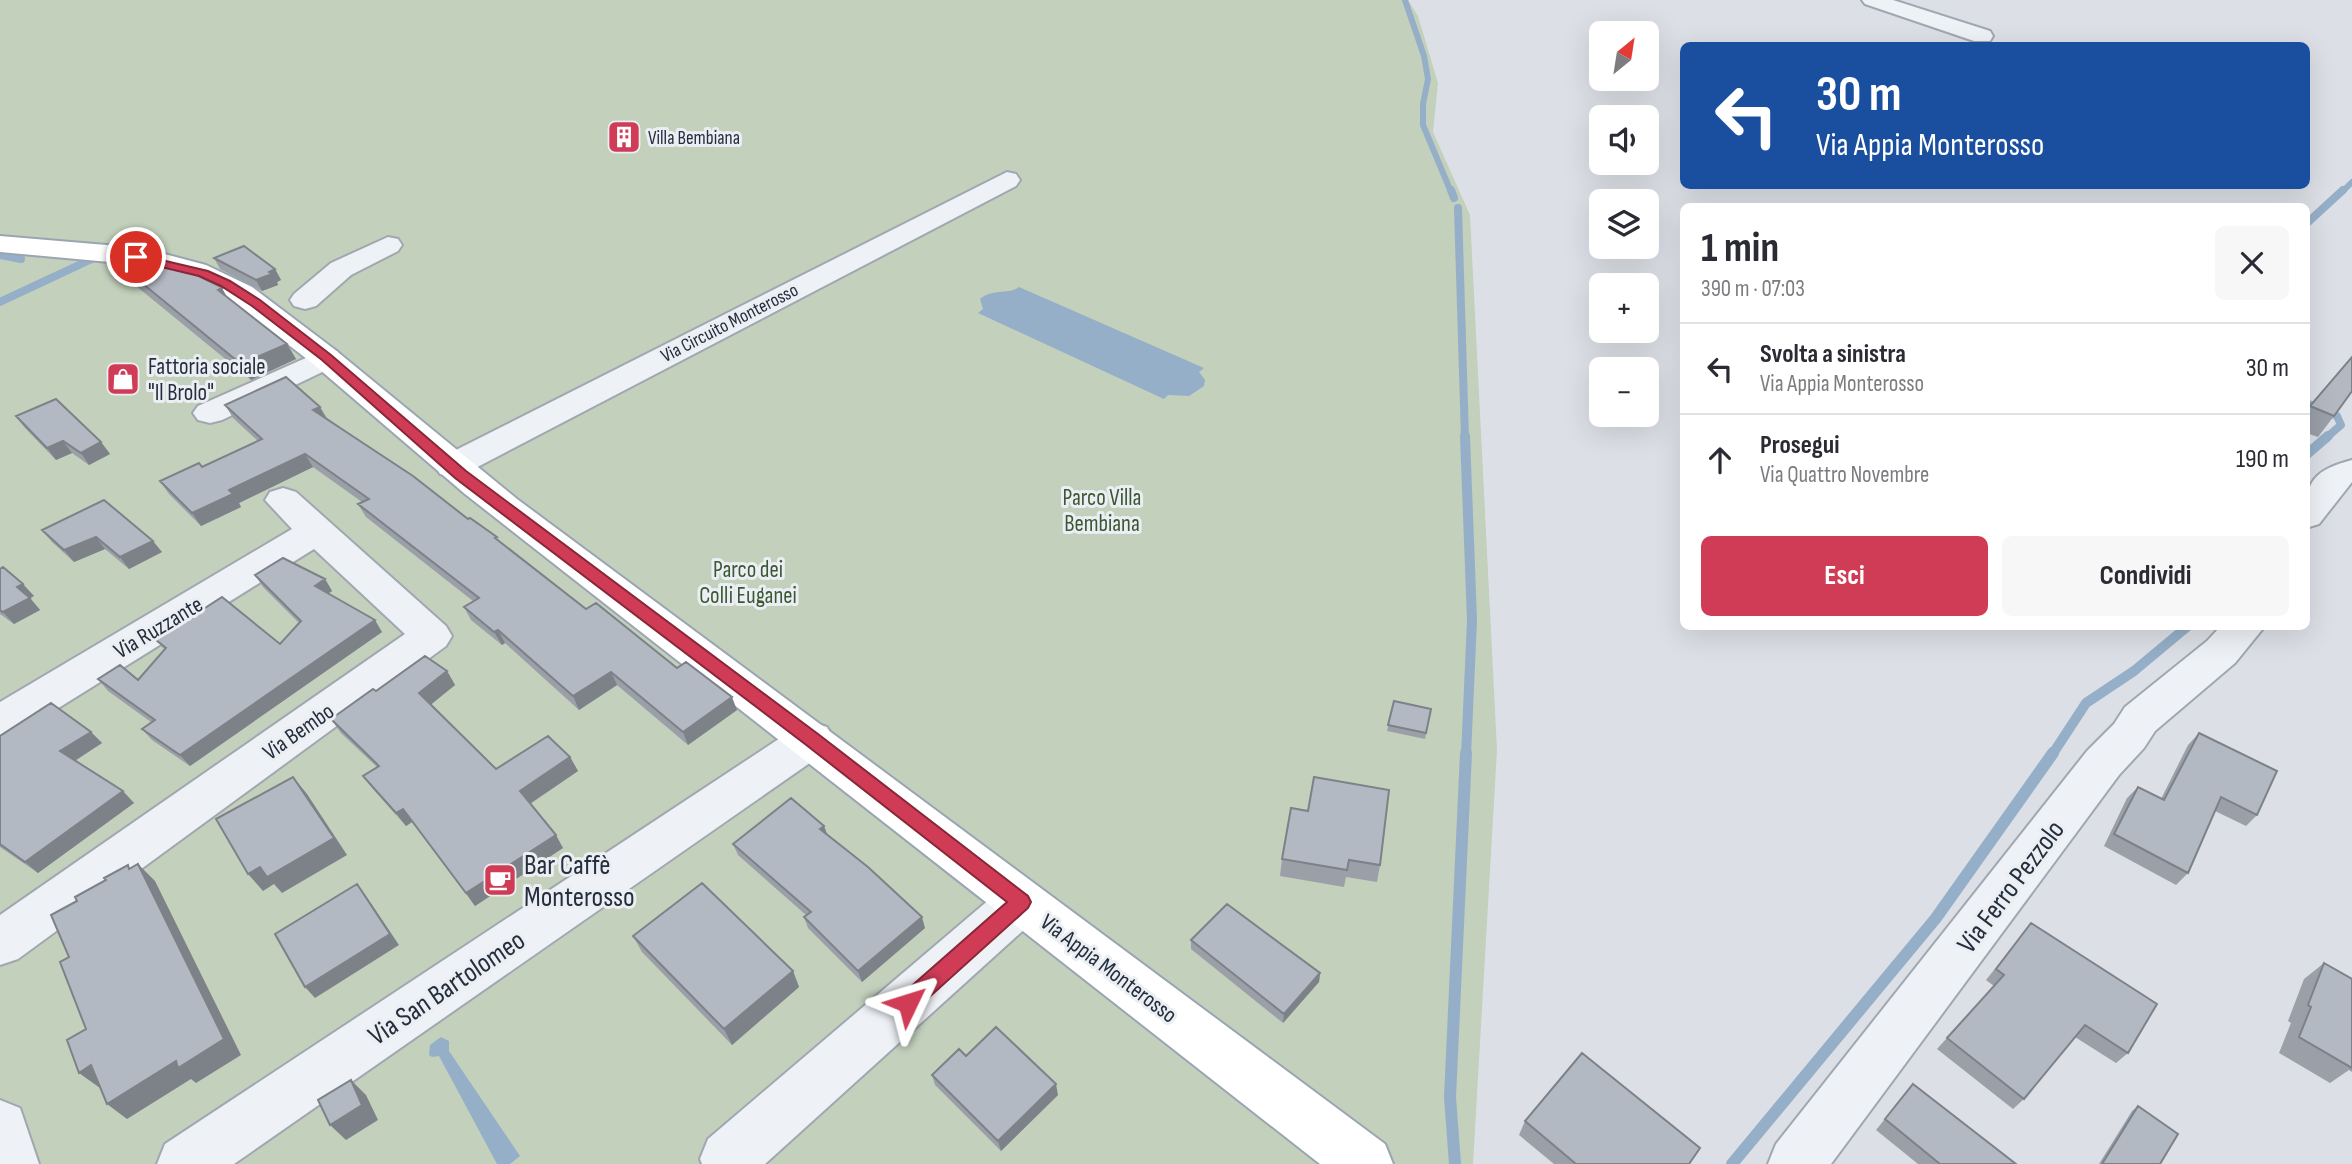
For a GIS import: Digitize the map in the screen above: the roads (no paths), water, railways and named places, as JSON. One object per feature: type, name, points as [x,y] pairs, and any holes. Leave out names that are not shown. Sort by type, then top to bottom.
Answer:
[{"type":"main road","name":"Via Appia Monterosso","points":[[0,244],[114,254],[158,261],[204,273],[226,283],[256,303],[326,358],[452,466],[1365,1164]]},
{"type":"street","points":[[1872,0],[1982,36]]},
{"type":"street","name":"Via Circuito Monterosso","points":[[452,466],[1007,180]]},
{"type":"street","points":[[305,300],[341,269],[388,245]]},
{"type":"street","points":[[210,413],[326,358]]},
{"type":"street","points":[[2310,511],[2338,475],[2352,471]]},
{"type":"street","name":"Via Bembo","points":[[0,943],[432,636],[283,500]]},
{"type":"street","name":"Via Ruzzante","points":[[0,723],[316,531]]},
{"type":"street","name":"Via Ferro Pezzolo","points":[[1796,1164],[2103,763],[2129,737],[2140,719],[2221,652],[2241,630]]},
{"type":"street","name":"Via San Bartolomeo","points":[[185,1164],[812,739]]},
{"type":"street","points":[[730,1164],[728,1159],[1021,902]]},
{"type":"street","points":[[0,1128],[11,1164]]},
{"type":"water","points":[[1019,287],[1204,368],[1199,372],[1205,380],[1204,386],[1189,396],[1168,395],[1164,399],[978,313],[983,309],[980,299],[995,292]]},
{"type":"water","points":[[441,1037],[449,1041],[449,1051],[520,1156],[510,1164],[497,1164],[439,1056],[429,1055],[430,1045]]},
{"type":"waterway","points":[[1405,0],[1424,56],[1428,79],[1423,104],[1423,125],[1451,192]]},
{"type":"waterway","points":[[2342,192],[2352,182]]},
{"type":"waterway","points":[[1451,190],[1454,198]]},
{"type":"waterway","points":[[2310,220],[2343,190]]},
{"type":"waterway","points":[[1458,208],[1465,438]]},
{"type":"waterway","points":[[0,255],[21,259]]},
{"type":"waterway","points":[[0,302],[94,258]]},
{"type":"waterway","points":[[2310,405],[2337,416],[2341,425],[2326,438]]},
{"type":"waterway","points":[[1465,436],[1472,620],[1466,755]]},
{"type":"waterway","points":[[2310,452],[2328,436]]},
{"type":"waterway","points":[[2052,755],[2086,703],[2134,671],[2183,630]]},
{"type":"waterway","points":[[1455,1164],[1450,1097],[1466,753]]},
{"type":"waterway","points":[[1732,1164],[1936,918],[2053,753]]},
{"type":"place","name":"Villa Bembiana","points":[[624,137]]},
{"type":"place","name":"Fattoria sociale \"Il Brolo\"","points":[[123,379]]},
{"type":"place","name":"Bar Caffè Monterosso","points":[[500,880]]},
{"type":"park label","name":"Parco Villa Bembiana","points":[[1102,510]]},
{"type":"park label","name":"Parco dei Colli Euganei","points":[[748,582]]}]
